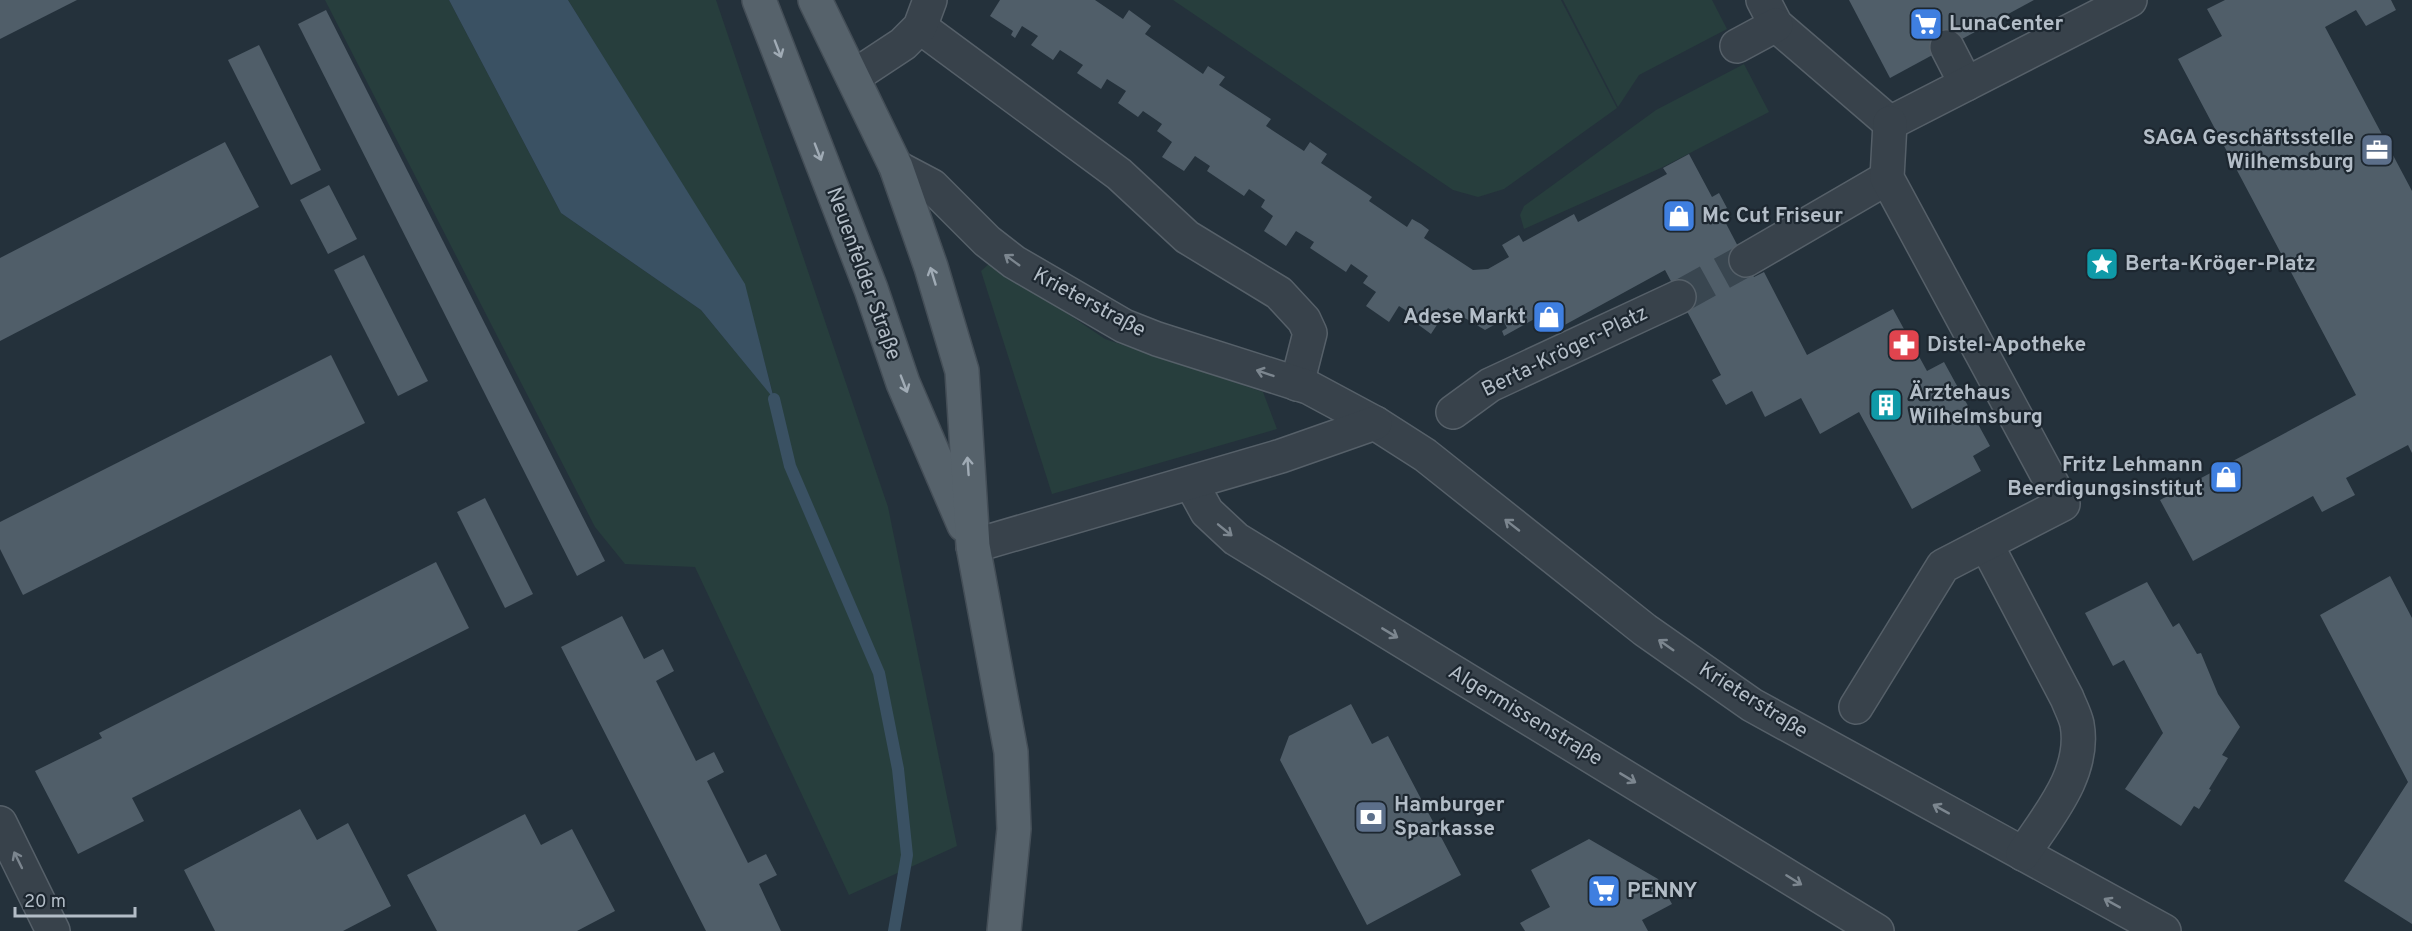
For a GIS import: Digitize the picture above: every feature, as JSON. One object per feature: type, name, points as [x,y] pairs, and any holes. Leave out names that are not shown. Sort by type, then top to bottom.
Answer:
[{"type":"main road","name":"Neuenfelder Straße","points":[[759,0],[871,289],[903,383],[973,546]]},
{"type":"main road","name":"Neuenfelder Straße","points":[[815,0],[896,167],[931,267],[962,371],[973,546],[1011,752],[1014,829],[1004,931]]},
{"type":"street","points":[[1890,123],[2130,0]]},
{"type":"street","points":[[1737,46],[1767,7],[1890,123],[1887,178],[2063,504],[1943,567],[1856,707]]},
{"type":"street","points":[[853,77],[903,44],[925,14],[1102,160],[1187,237],[1279,293],[1304,320],[1310,333],[1297,384]]},
{"type":"street","points":[[1947,47],[1966,84]]},
{"type":"street","name":"Krieterstraße","points":[[896,167],[932,186],[987,241],[1014,262],[1125,326],[1156,339],[1297,384],[1375,423],[1425,456],[1645,630],[1752,705],[2163,931]]},
{"type":"street","points":[[1746,260],[1887,178]]},
{"type":"street","name":"Berta-Kröger-Platz","points":[[1454,412],[1490,385],[1679,297]]},
{"type":"street","points":[[973,546],[1191,483],[1375,423]]},
{"type":"street","name":"Algermissenstraße","points":[[1191,483],[1207,512],[1236,539],[1877,931]]},
{"type":"street","points":[[1986,544],[2067,698],[2077,724],[2077,747],[2073,770],[2065,790],[2023,854]]},
{"type":"street","points":[[0,823],[53,931]]},
{"type":"green space","points":[[325,0],[449,0],[561,213],[701,310],[774,398],[744,284],[568,0],[716,0],[888,507],[957,846],[849,895],[695,567],[625,564],[595,527]]},
{"type":"green space","points":[[1173,0],[1561,0],[1617,108],[1504,189],[1478,197],[1453,190]]},
{"type":"green space","points":[[1563,0],[1712,0],[1727,29],[1639,75],[1618,107]]},
{"type":"green space","points":[[1744,64],[1769,112],[1663,167],[1524,229],[1520,215],[1524,206],[1656,110]]},
{"type":"green space","points":[[991,262],[1105,339],[1263,392],[1277,429],[1052,494],[981,271]]},
{"type":"water","points":[[449,0],[568,0],[745,284],[774,399],[701,310],[561,213]]},
{"type":"building","points":[[0,0],[77,0],[0,39]]},
{"type":"building","points":[[1000,0],[1095,0],[1123,19],[1129,10],[1151,26],[1145,34],[1203,74],[1208,66],[1225,77],[1219,85],[1271,119],[1266,126],[1304,151],[1310,142],[1327,154],[1321,163],[1372,197],[1369,201],[1407,227],[1412,219],[1421,224],[1429,230],[1424,238],[1473,270],[1488,269],[1509,257],[1502,245],[1519,235],[1523,242],[1574,214],[1578,222],[1667,174],[1663,168],[1689,154],[1712,197],[1719,193],[1727,208],[1720,212],[1754,277],[1764,272],[1807,355],[1893,309],[1927,371],[1944,362],[1990,446],[1973,456],[1981,471],[1912,509],[1859,412],[1820,434],[1801,398],[1765,417],[1752,391],[1726,405],[1712,380],[1721,375],[1665,270],[1550,333],[1546,325],[1552,322],[1547,312],[1504,336],[1502,331],[1507,328],[1503,320],[1485,330],[1448,308],[1431,334],[1412,320],[1414,316],[1399,306],[1389,322],[1366,306],[1376,292],[1363,283],[1368,276],[1351,264],[1346,272],[1310,248],[1314,242],[1296,231],[1286,246],[1264,231],[1273,216],[1261,207],[1265,200],[1249,189],[1244,196],[1207,171],[1210,166],[1195,156],[1184,171],[1162,157],[1172,142],[1157,131],[1162,124],[1143,111],[1138,117],[1118,103],[1126,91],[1107,79],[1101,89],[1077,73],[1083,65],[1060,50],[1053,60],[1031,45],[1038,36],[1022,26],[1015,38],[1011,35],[1013,31],[990,16]]},
{"type":"building","name":"LunaCenter","points":[[1849,0],[2034,0],[1890,78]]},
{"type":"building","points":[[2225,0],[2391,0],[2396,10],[2366,26],[2356,10],[2325,27],[2412,191],[2412,453],[2408,445],[2346,478],[2355,495],[2322,512],[2313,496],[2193,561],[2160,500],[2356,395],[2178,59],[2222,36],[2207,9]]},
{"type":"building","points":[[326,10],[605,561],[577,576],[298,24]]},
{"type":"building","points":[[259,45],[321,170],[291,185],[228,60]]},
{"type":"building","points":[[225,142],[259,207],[0,341],[0,258]]},
{"type":"building","points":[[329,185],[357,239],[328,254],[300,200]]},
{"type":"building","points":[[364,255],[428,381],[398,396],[334,270]]},
{"type":"building","points":[[331,355],[365,423],[23,595],[0,549],[0,522]]},
{"type":"building","points":[[485,498],[533,594],[505,608],[457,512]]},
{"type":"building","points":[[436,562],[469,628],[132,798],[144,821],[78,854],[35,771],[102,738],[99,733]]},
{"type":"building","points":[[2390,576],[2412,618],[2412,924],[2344,881],[2408,782],[2320,615]]},
{"type":"building","points":[[2147,582],[2173,627],[2179,623],[2197,654],[2201,653],[2218,694],[2240,727],[2222,755],[2228,758],[2209,789],[2211,790],[2199,809],[2194,806],[2181,826],[2125,789],[2163,733],[2124,660],[2113,666],[2085,613]]},
{"type":"building","points":[[622,616],[644,659],[663,649],[674,671],[656,681],[696,761],[714,752],[724,772],[707,781],[748,863],[766,854],[777,875],[759,884],[781,931],[706,931],[561,647]]},
{"type":"building","name":"Hamburger Sparkasse","points":[[1351,704],[1372,744],[1388,736],[1461,875],[1367,925],[1280,760],[1289,736]]},
{"type":"building","points":[[300,809],[317,840],[348,823],[391,906],[343,931],[215,931],[184,870]]},
{"type":"building","points":[[525,814],[541,845],[572,829],[615,911],[577,931],[437,931],[407,875]]},
{"type":"building","name":"PENNY","points":[[1589,839],[1658,879],[1672,904],[1642,920],[1648,931],[1525,931],[1520,923],[1550,907],[1531,870]]},
{"type":"waterway","points":[[774,399],[790,466],[879,673],[898,769],[907,855],[894,931]]},
{"type":"tunnel","points":[[1679,297],[1746,260]]},
{"type":"place","name":"LunaCenter","points":[[1926,24]]},
{"type":"place","name":"SAGA Geschäftsstelle Wilhemsburg","points":[[2377,150]]},
{"type":"place","name":"Mc Cut Friseur","points":[[1679,216]]},
{"type":"place","name":"Berta-Kröger-Platz","points":[[2102,264]]},
{"type":"place","name":"Adese Markt","points":[[1549,317]]},
{"type":"place","name":"Distel-Apotheke","points":[[1904,345]]},
{"type":"place","name":"Ärztehaus Wilhelmsburg","points":[[1886,405]]},
{"type":"place","name":"Fritz Lehmann Beerdigungsinstitut","points":[[2226,477]]},
{"type":"place","name":"Hamburger Sparkasse","points":[[1371,817]]},
{"type":"place","name":"PENNY","points":[[1604,891]]}]
